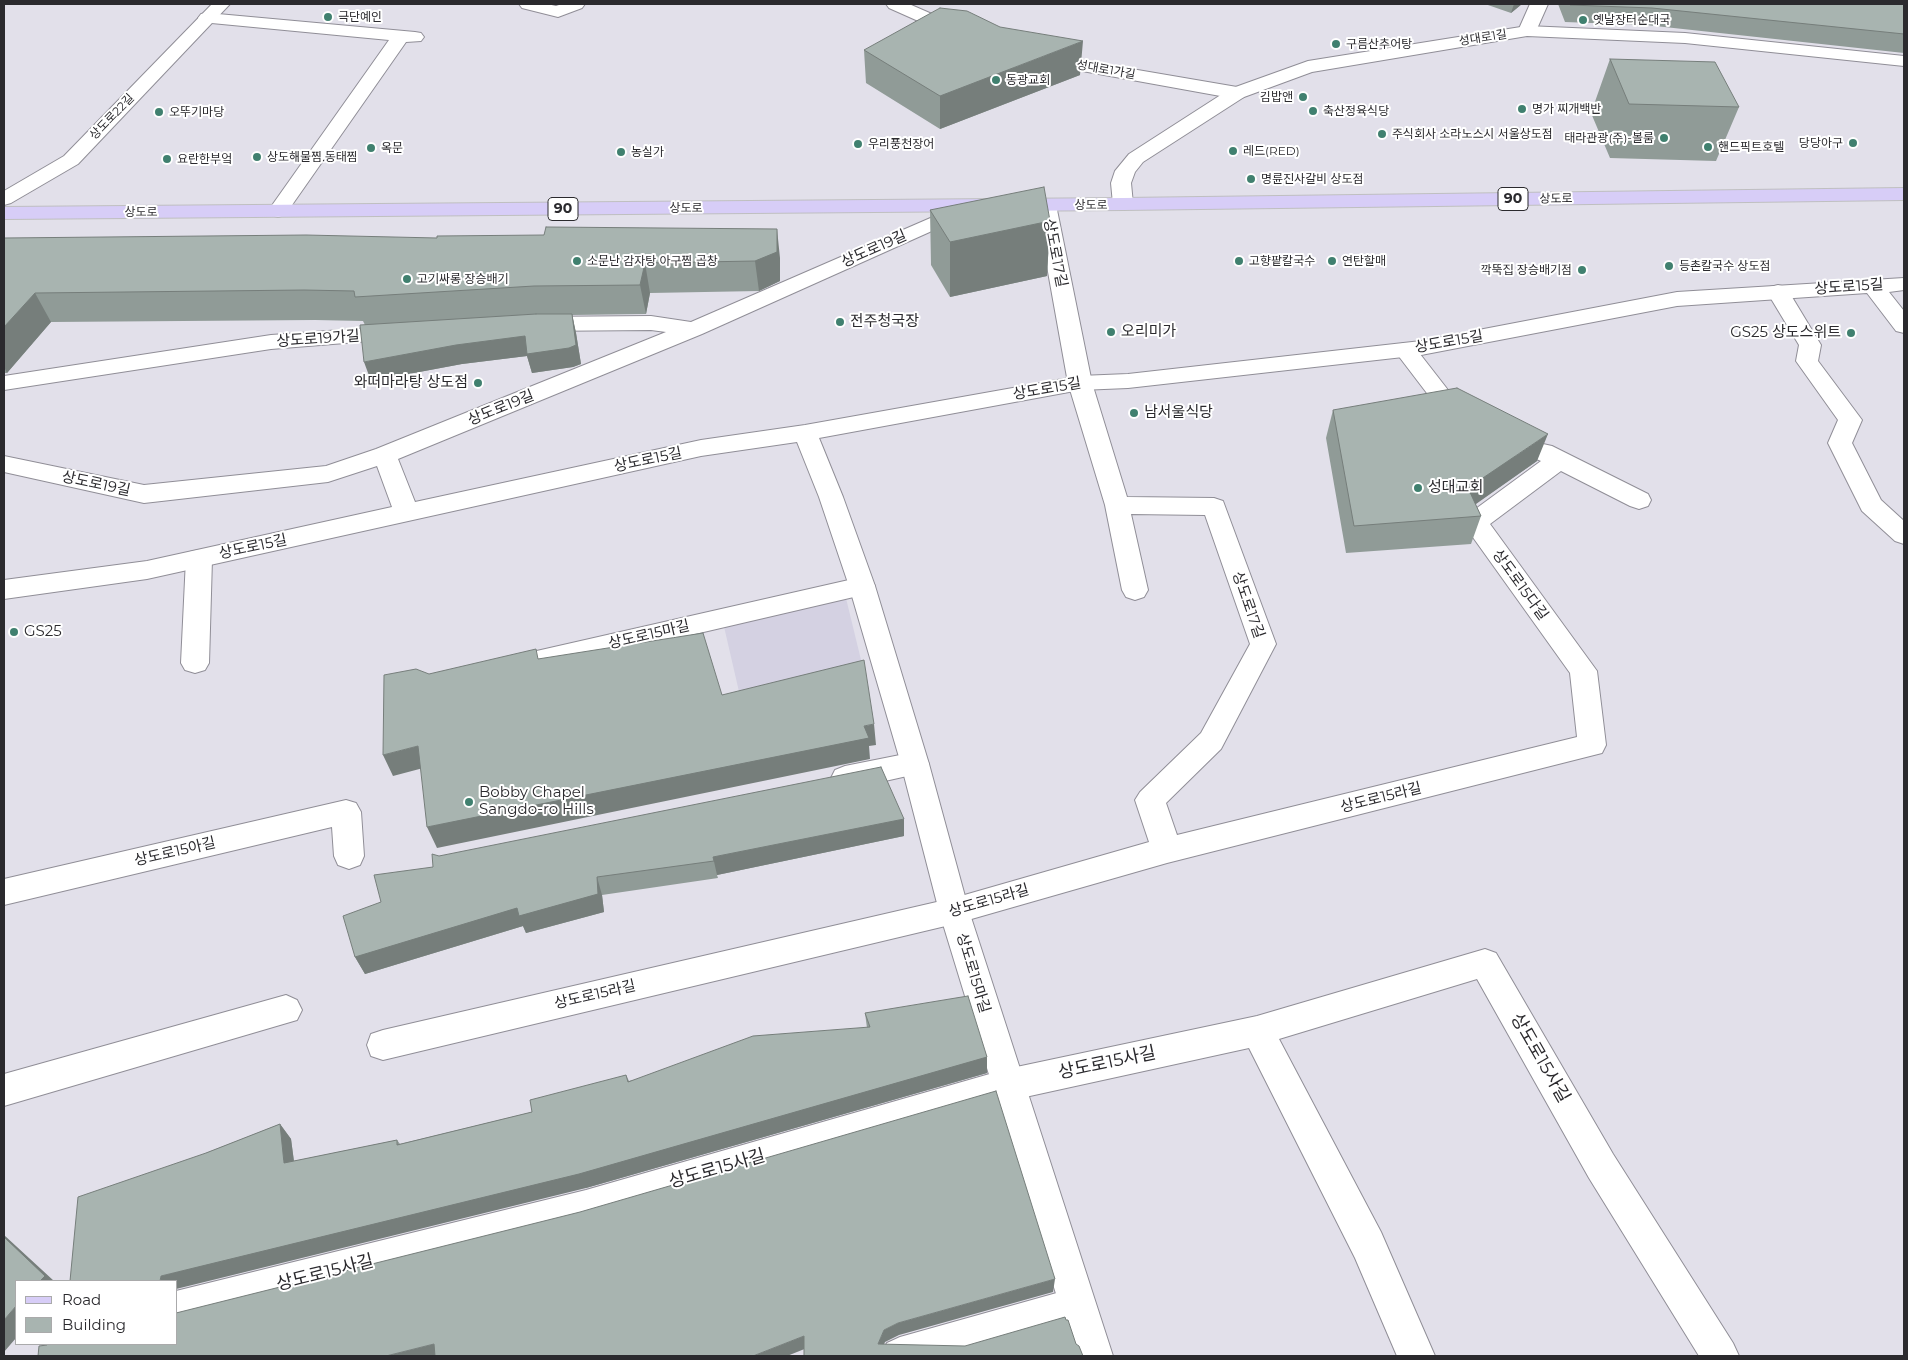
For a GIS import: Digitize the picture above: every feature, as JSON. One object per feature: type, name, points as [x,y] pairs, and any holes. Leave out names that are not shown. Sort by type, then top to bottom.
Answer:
[{"type":"main road","name":"상도로","points":[[4,213],[1046,205],[1904,194]]},
{"type":"street","name":"상도로22길","points":[[4,199],[71,160],[221,4]]},
{"type":"street","points":[[528,4],[558,12],[576,4]]},
{"type":"street","points":[[895,4],[971,38]]},
{"type":"street","points":[[1527,31],[1539,4]]},
{"type":"street","points":[[207,18],[409,37],[278,211]]},
{"type":"street","name":"성대로1길","points":[[1123,204],[1122,183],[1125,171],[1136,158],[1237,92],[1308,67],[1527,31],[1685,38],[1904,61]]},
{"type":"street","name":"성대로1가길","points":[[1024,56],[1237,92]]},
{"type":"street","name":"상도로19길","points":[[4,464],[144,494],[328,474],[385,455],[694,329],[974,205]]},
{"type":"street","name":"상도로17길","points":[[1046,205],[1080,383],[1117,505],[1135,590]]},
{"type":"street","name":"상도로15길","points":[[4,590],[147,570],[701,448],[805,434],[1080,383],[1128,381],[1405,350],[1677,299],[1904,284]]},
{"type":"street","points":[[1872,286],[1904,326]]},
{"type":"street","points":[[1778,292],[1810,345],[1807,361],[1850,420],[1840,443],[1871,505],[1904,535]]},
{"type":"street","points":[[512,326],[651,323],[694,329]]},
{"type":"street","name":"상도로19가길","points":[[4,383],[271,342],[416,332]]},
{"type":"street","points":[[1405,350],[1446,404],[1490,426]]},
{"type":"street","name":"상도로15마길","points":[[805,434],[831,497],[862,586],[915,764],[954,911],[1007,1085],[1094,1356]]},
{"type":"street","points":[[1524,443],[1639,500]]},
{"type":"street","points":[[385,455],[407,513]]},
{"type":"street","name":"상도로15다길","points":[[1559,460],[1475,522],[1582,671],[1592,745]]},
{"type":"street","name":"상도로17길","points":[[1117,505],[1214,508],[1262,644],[1210,741],[1150,800],[1167,850]]},
{"type":"street","name":"상도로15길","points":[[195,663],[199,559]]},
{"type":"street","name":"상도로15마길","points":[[494,670],[862,586]]},
{"type":"street","name":"상도로15라길","points":[[383,1045],[954,911],[1167,850],[1592,745]]},
{"type":"street","points":[[818,784],[915,764]]},
{"type":"street","name":"상도로15아길","points":[[4,892],[346,812],[349,856]]},
{"type":"street","name":"상도로15사길","points":[[178,1309],[586,1207],[1007,1085],[1257,1031],[1485,963],[1602,1166],[1720,1356]]},
{"type":"street","points":[[4,1090],[286,1010]]},
{"type":"street","points":[[1257,1031],[1368,1245],[1416,1356]]},
{"type":"street","points":[[900,1356],[1078,1305]]},
{"type":"shaded area","points":[[844,590],[863,668],[740,696],[722,618]]},
{"type":"building","points":[[1570,4],[1904,4],[1904,34],[1652,8]]},
{"type":"building","points":[[940,8],[967,11],[1000,27],[1083,41],[940,96],[864,50]]},
{"type":"building","points":[[1610,59],[1715,62],[1739,107],[1629,104]]},
{"type":"building","points":[[1044,187],[1050,221],[950,242],[930,210]]},
{"type":"building","points":[[546,227],[777,229],[777,252],[755,261],[645,263],[640,285],[534,286],[355,297],[354,291],[304,290],[35,293],[4,327],[4,238],[306,235],[437,238],[437,236],[544,235]]},
{"type":"building","points":[[536,314],[572,314],[576,345],[569,348],[527,354],[525,336],[456,345],[364,362],[360,325]]},
{"type":"building","name":"성대교회","points":[[1457,388],[1548,434],[1468,488],[1481,516],[1354,526],[1333,410]]},
{"type":"building","points":[[703,633],[722,695],[864,660],[874,724],[864,726],[869,738],[427,827],[418,746],[383,755],[384,675],[416,669],[429,674],[536,649],[538,659]]},
{"type":"building","points":[[881,767],[904,819],[713,857],[714,861],[597,877],[598,894],[519,916],[517,908],[355,957],[343,916],[381,902],[374,875],[433,867],[432,854],[439,856]]},
{"type":"building","points":[[968,996],[987,1057],[579,1174],[161,1276],[160,1280],[70,1280],[78,1197],[206,1153],[280,1124],[284,1163],[397,1140],[397,1145],[532,1112],[530,1100],[626,1075],[628,1082],[753,1036],[870,1027],[865,1013]]},
{"type":"building","points":[[996,1091],[1055,1279],[898,1323],[884,1330],[878,1344],[965,1346],[1065,1317],[1083,1356],[804,1356],[804,1336],[753,1356],[435,1356],[434,1344],[386,1356],[38,1356],[39,1346],[47,1345],[178,1345],[178,1312],[580,1212]]},
{"type":"building","points":[[4,1237],[45,1276],[41,1280],[15,1280],[15,1307],[4,1320]]},
{"type":"place","name":"극단예인","points":[[328,17]]},
{"type":"place","name":"옛날장터순대국","points":[[1583,20]]},
{"type":"place","name":"구름산추어탕","points":[[1336,44]]},
{"type":"place","name":"동광교회","points":[[996,80]]},
{"type":"place","name":"김밥앤","points":[[1303,97]]},
{"type":"place","name":"명가 찌개백반","points":[[1522,109]]},
{"type":"place","name":"축산정육식당","points":[[1313,111]]},
{"type":"place","name":"오뚜기마당","points":[[159,112]]},
{"type":"place","name":"주식회사 소라노스시 서울상도점","points":[[1382,134]]},
{"type":"place","name":"태라관광(주)-볼룸","points":[[1664,138]]},
{"type":"place","name":"당당아구","points":[[1853,143]]},
{"type":"place","name":"우리풍천장어","points":[[858,144]]},
{"type":"place","name":"핸드픽트호텔","points":[[1708,147]]},
{"type":"place","name":"옥문","points":[[371,148]]},
{"type":"place","name":"레드(RED)","points":[[1233,151]]},
{"type":"place","name":"농실가","points":[[621,152]]},
{"type":"place","name":"상도해물찜.동태찜","points":[[257,157]]},
{"type":"place","name":"요란한부엌","points":[[167,159]]},
{"type":"place","name":"명륜진사갈비 상도점","points":[[1251,179]]},
{"type":"place","name":"소문난 감자탕 아구찜 곱창","points":[[577,261]]},
{"type":"place","name":"고향팥칼국수","points":[[1239,261]]},
{"type":"place","name":"연탄할매","points":[[1332,261]]},
{"type":"place","name":"등촌칼국수 상도점","points":[[1669,266]]},
{"type":"place","name":"깍뚝집 장승배기점","points":[[1582,270]]},
{"type":"place","name":"고기싸롱 장승배기","points":[[407,279]]},
{"type":"place","name":"전주청국장","points":[[840,322]]},
{"type":"place","name":"오리미가","points":[[1111,332]]},
{"type":"place","name":"GS25 상도스위트","points":[[1851,333]]},
{"type":"place","name":"와떠마라탕 상도점","points":[[478,383]]},
{"type":"place","name":"남서울식당","points":[[1134,413]]},
{"type":"place","name":"성대교회","points":[[1418,488]]},
{"type":"place","name":"GS25","points":[[14,632]]},
{"type":"place","name":"Bobby Chapel Sangdo-ro Hills","points":[[469,802]]}]
